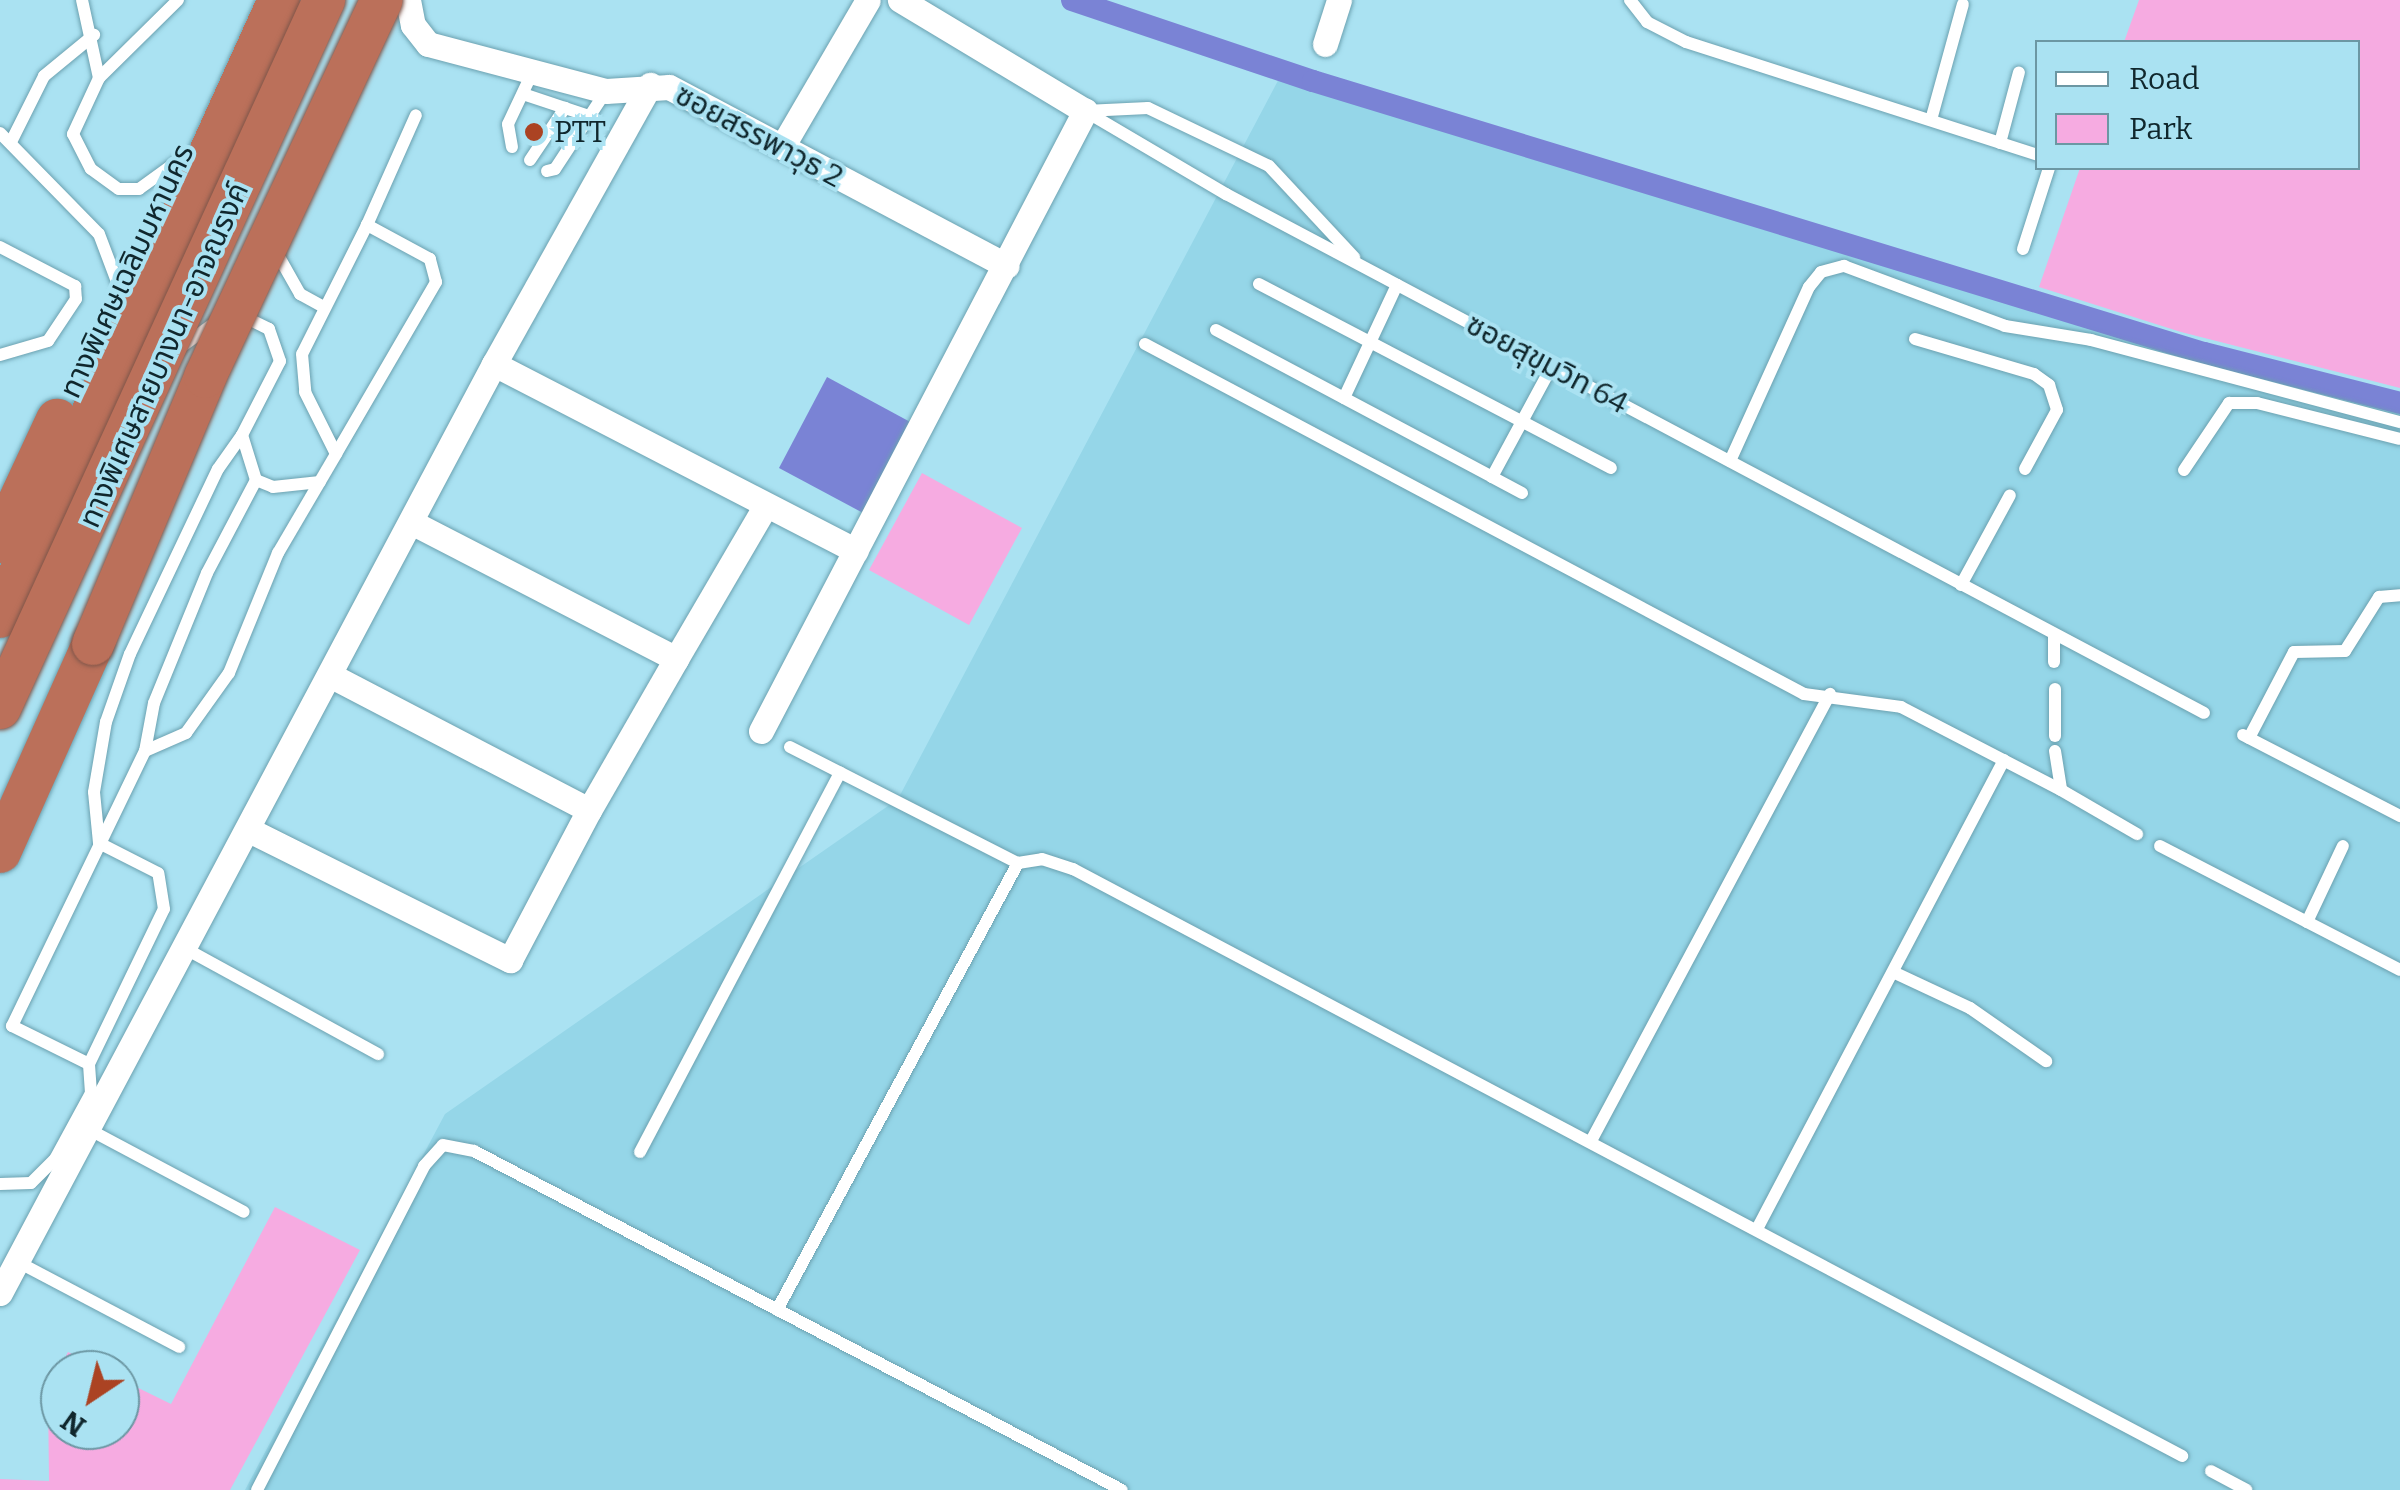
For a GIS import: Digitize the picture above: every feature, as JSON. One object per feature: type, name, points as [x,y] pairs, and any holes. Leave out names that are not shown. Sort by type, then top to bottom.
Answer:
[{"type":"highway","name":"ทางพิเศษเฉลิมมหานคร","points":[[0,542],[254,0]]},
{"type":"highway","name":"ทางพิเศษสายบางนา-อาจณรงค์","points":[[0,616],[279,0]]},
{"type":"highway","name":"ทางพิเศษเฉลิมมหานคร","points":[[0,669],[137,378],[242,193],[316,0]]},
{"type":"highway","name":"ทางพิเศษสายบางนา-อาจณรงค์","points":[[0,708],[324,0]]},
{"type":"highway","points":[[8,837],[206,377],[382,0]]},
{"type":"street","name":"ซอยสรรพาวุธ 2","points":[[408,0],[413,25],[428,44],[530,83],[606,91],[650,85],[669,87],[1006,266]]},
{"type":"street","points":[[782,147],[868,0]]},
{"type":"street","name":"ซอยสุขุมวิท 64","points":[[900,0],[1085,111]]},
{"type":"street","points":[[1325,44],[1338,0]]},
{"type":"street","points":[[0,1292],[20,1263],[494,364],[650,85]]},
{"type":"street","points":[[762,731],[1085,111]]},
{"type":"street","points":[[494,364],[856,551]]},
{"type":"street","points":[[249,830],[510,960],[589,810],[766,505]]},
{"type":"street","points":[[411,522],[676,659]]},
{"type":"street","points":[[330,675],[589,810]]},
{"type":"lane","points":[[82,0],[94,35],[99,78]]},
{"type":"lane","points":[[178,0],[99,78],[73,134],[90,169],[119,189],[139,189],[178,161]]},
{"type":"lane","points":[[1630,0],[1646,22],[1686,42],[2035,154]]},
{"type":"lane","points":[[1931,120],[1963,4]]},
{"type":"lane","points":[[12,142],[44,76],[94,35]]},
{"type":"lane","points":[[2000,142],[2018,72]]},
{"type":"lane","points":[[512,147],[508,124],[530,83],[565,108],[592,117]]},
{"type":"lane","points":[[546,171],[556,169],[606,91]]},
{"type":"lane","points":[[530,160],[565,108]]},
{"type":"lane","points":[[1085,111],[1148,108],[1268,166],[1364,267]]},
{"type":"lane","name":"ซอยสุขุมวิท 64","points":[[1085,111],[1364,267],[2204,714]]},
{"type":"lane","points":[[336,454],[301,379],[307,334],[367,225],[416,115]]},
{"type":"lane","points":[[0,132],[99,234],[119,288]]},
{"type":"lane","points":[[2023,249],[2049,170]]},
{"type":"lane","points":[[145,751],[186,733],[206,711],[253,624],[278,553],[436,282],[430,259],[367,225]]},
{"type":"lane","points":[[261,227],[300,294],[322,306]]},
{"type":"lane","points":[[0,247],[75,286],[76,299],[48,341],[0,355]]},
{"type":"lane","points":[[1730,461],[1810,287],[1822,272],[1844,266],[2006,326],[2091,340],[2400,422]]},
{"type":"lane","points":[[1259,284],[1611,468]]},
{"type":"lane","points":[[1344,398],[1398,285]]},
{"type":"lane","points":[[99,843],[94,792],[124,671],[218,469],[242,436],[280,361],[268,330],[237,314],[225,315],[137,378]]},
{"type":"lane","points":[[1216,330],[1522,493]]},
{"type":"lane","points":[[1915,339],[2034,374],[2049,385],[2058,410],[2025,469]]},
{"type":"lane","points":[[1145,344],[1804,694],[1830,694],[1901,707],[2062,790],[2137,834]]},
{"type":"lane","points":[[1492,477],[1552,366]]},
{"type":"lane","points":[[274,379],[289,374],[301,379]]},
{"type":"lane","points":[[2184,470],[2229,403],[2257,403],[2400,439]]},
{"type":"lane","points":[[88,1064],[12,1026],[145,751],[154,702],[208,573],[256,480],[242,436]]},
{"type":"lane","points":[[256,480],[272,488],[320,482]]},
{"type":"lane","points":[[1962,585],[2010,495]]},
{"type":"lane","points":[[2400,594],[2380,597],[2345,651],[2294,652],[2246,736],[2400,816]]},
{"type":"lane","points":[[2054,635],[2054,662]]},
{"type":"lane","points":[[2054,688],[2055,736]]},
{"type":"lane","points":[[1591,1141],[1830,694]]},
{"type":"lane","points":[[790,747],[1018,863],[1042,859],[1073,869],[2182,1456]]},
{"type":"lane","points":[[2055,751],[2062,790]]},
{"type":"lane","points":[[1758,1229],[2004,760]]},
{"type":"lane","points":[[640,1152],[840,772]]},
{"type":"lane","points":[[0,877],[8,837]]},
{"type":"lane","points":[[0,1184],[31,1183],[55,1159],[91,1094],[88,1064],[164,909],[158,873],[99,843]]},
{"type":"lane","points":[[2160,846],[2400,970]]},
{"type":"lane","points":[[2308,922],[2343,846]]},
{"type":"lane","points":[[778,1310],[1018,863]]},
{"type":"lane","points":[[186,949],[378,1054]]},
{"type":"lane","points":[[1893,972],[1970,1008],[2046,1061]]},
{"type":"lane","points":[[90,1130],[244,1212]]},
{"type":"lane","points":[[258,1490],[424,1166],[443,1145],[474,1151],[1106,1486],[1122,1490]]},
{"type":"lane","points":[[20,1263],[179,1347]]},
{"type":"lane","points":[[2218,1480],[2246,1490]]},
{"type":"shaded area","points":[[1282,73],[2042,314],[2400,406],[2400,1490],[245,1490],[445,1114],[898,799]]},
{"type":"green space","points":[[2139,0],[2400,0],[2400,388],[2181,332],[2039,287],[2079,170],[2360,170],[2360,40],[2125,40]]},
{"type":"green space","points":[[922,473],[1022,528],[969,625],[869,570]]},
{"type":"green space","points":[[275,1207],[360,1250],[230,1490],[0,1490],[0,1479],[49,1481],[49,1450],[140,1450],[140,1389],[171,1404]]},
{"type":"water","points":[[827,377],[914,424],[865,514],[779,468]]},
{"type":"waterway","points":[[1072,0],[1313,81],[2204,353],[2400,403]]},
{"type":"place","name":"PTT","points":[[534,132]]}]
